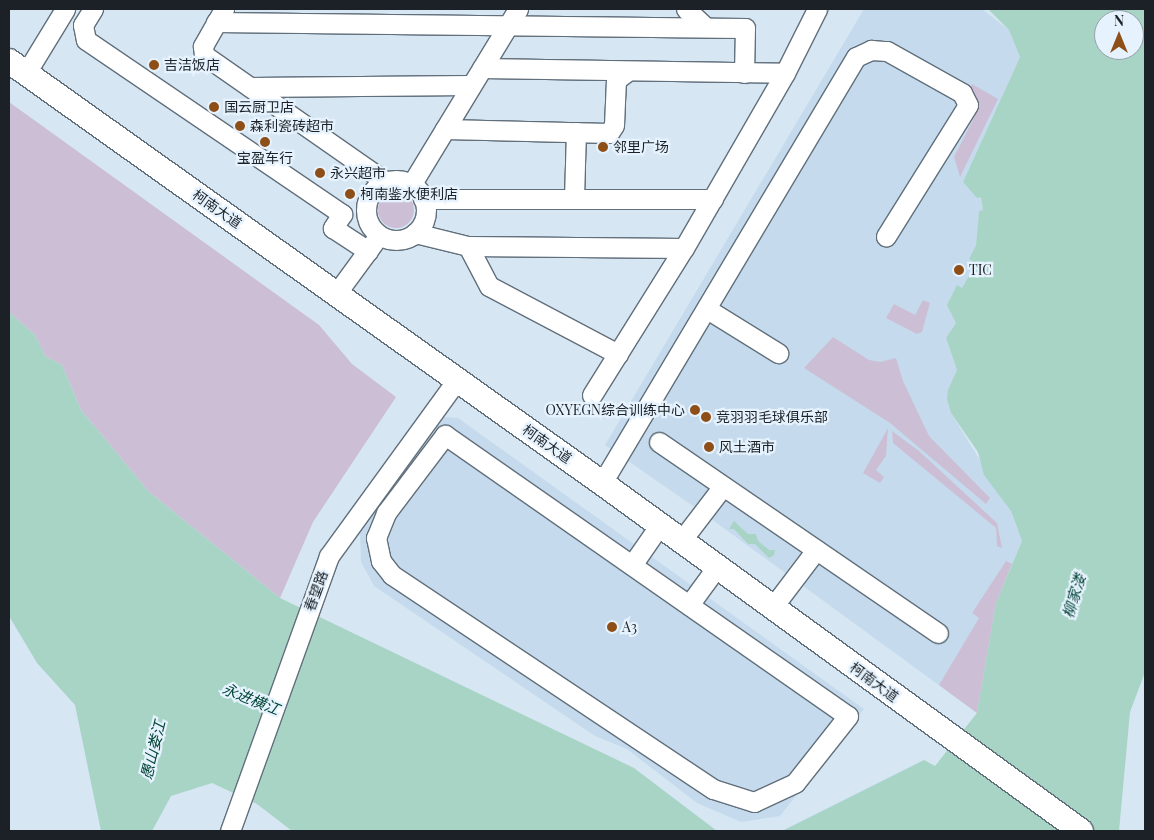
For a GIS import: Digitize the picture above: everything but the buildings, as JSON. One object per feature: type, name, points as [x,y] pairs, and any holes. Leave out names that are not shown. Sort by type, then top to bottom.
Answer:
[{"type":"main road","name":"柯南大道","points":[[17,67],[602,483],[716,568],[1081,831]]},
{"type":"street","points":[[17,67],[65,9]]},
{"type":"street","points":[[93,9],[84,24],[86,40],[342,214],[333,228],[368,251]]},
{"type":"street","points":[[686,9],[705,27]]},
{"type":"street","points":[[592,395],[713,199],[784,73],[817,9]]},
{"type":"street","points":[[415,233],[425,218],[424,199],[411,184],[386,182],[204,55],[203,46],[220,15],[513,16],[745,28],[744,72]]},
{"type":"street","points":[[411,184],[513,16]]},
{"type":"street","points":[[602,483],[856,57],[871,50],[887,51],[962,93],[968,105],[886,236]]},
{"type":"street","points":[[482,68],[784,73]]},
{"type":"street","points":[[445,129],[609,133],[614,126],[616,80],[628,71]]},
{"type":"street","points":[[250,88],[471,85]]},
{"type":"street","points":[[574,198],[576,132]]},
{"type":"street","points":[[386,182],[378,186],[367,202],[368,220],[379,235],[397,240],[415,233],[468,246],[684,248]]},
{"type":"street","points":[[424,199],[713,199]]},
{"type":"street","points":[[336,294],[379,235]]},
{"type":"street","points":[[468,246],[489,286],[618,354]]},
{"type":"street","points":[[707,309],[778,353]]},
{"type":"street","name":"春望路","points":[[233,824],[329,556],[457,380]]},
{"type":"street","points":[[445,436],[632,565],[848,716],[795,783],[754,802],[713,789],[392,575],[381,561],[376,538],[386,513],[445,436]]},
{"type":"street","points":[[659,442],[938,633]]},
{"type":"street","points":[[681,541],[723,486]]},
{"type":"street","points":[[632,565],[659,526]]},
{"type":"street","points":[[772,608],[816,550]]},
{"type":"street","points":[[689,605],[716,568]]},
{"type":"shaded area","points":[[864,9],[982,9],[1009,30],[1020,57],[963,182],[977,197],[981,197],[983,210],[979,211],[976,245],[969,259],[976,264],[962,288],[957,286],[956,323],[946,338],[957,370],[952,385],[951,413],[1011,511],[1022,541],[996,603],[977,713],[703,513],[605,445]]},
{"type":"shaded area","points":[[972,84],[998,99],[960,177],[954,157],[978,110],[978,102],[969,94]]},
{"type":"shaded area","points":[[9,102],[319,325],[352,364],[396,397],[313,522],[280,598],[149,492],[81,410],[62,365],[45,356],[35,335],[9,312]]},
{"type":"shaded area","points":[[396,192],[403,193],[409,197],[413,203],[413,217],[409,223],[403,227],[396,228],[389,227],[383,223],[379,217],[378,210],[379,203],[383,197],[389,193]]},
{"type":"shaded area","points":[[923,300],[930,303],[922,332],[917,334],[886,318],[894,304],[915,315]]},
{"type":"shaded area","points":[[833,337],[869,360],[880,362],[896,358],[903,381],[929,436],[990,498],[986,504],[890,423],[804,368]]},
{"type":"shaded area","points":[[444,417],[458,418],[864,709],[780,816],[741,822],[697,803],[627,749],[595,736],[374,586],[361,562],[360,532],[430,425]]},
{"type":"shaded area","points":[[888,428],[886,456],[876,470],[884,477],[880,483],[863,473]]},
{"type":"shaded area","points":[[892,431],[919,451],[997,523],[1002,548],[997,546],[996,528],[893,443]]},
{"type":"shaded area","points":[[1006,561],[1012,564],[996,603],[977,713],[939,685],[979,618],[972,613]]},
{"type":"water","name":"柳家溇","points":[[988,9],[1145,9],[1145,672],[1130,712],[1119,831],[782,831],[924,760],[935,766],[977,713],[996,603],[1022,541],[1011,511],[984,475],[978,452],[951,413],[947,399],[948,390],[957,370],[946,338],[956,323],[947,305],[957,285],[962,288],[976,264],[969,259],[976,245],[979,211],[983,210],[981,197],[977,198],[963,182],[1020,57],[1009,30]]},
{"type":"water","points":[[9,312],[35,335],[45,356],[62,365],[81,410],[149,492],[280,598],[634,768],[717,831],[292,831],[257,804],[212,783],[171,796],[152,831],[101,831],[75,705],[37,663],[9,616]]},
{"type":"water","points":[[734,521],[748,534],[756,534],[758,541],[769,550],[775,550],[774,555],[769,558],[755,544],[748,544],[734,529],[729,529]]},
{"type":"place","name":"吉洁饭店","points":[[154,65]]},
{"type":"place","name":"国云厨卫店","points":[[214,107]]},
{"type":"place","name":"森利瓷砖超市","points":[[240,126]]},
{"type":"place","name":"宝盈车行","points":[[265,142]]},
{"type":"place","name":"邻里广场","points":[[603,147]]},
{"type":"place","name":"永兴超市","points":[[320,173]]},
{"type":"place","name":"柯南鉴水便利店","points":[[350,194]]},
{"type":"place","name":"TIC","points":[[959,270]]},
{"type":"place","name":"OXYEGN综合训练中心","points":[[695,410]]},
{"type":"place","name":"竞羽羽毛球俱乐部","points":[[706,417]]},
{"type":"place","name":"风土酒市","points":[[709,447]]},
{"type":"place","name":"A3","points":[[612,627]]},
{"type":"water label","name":"永进横江","points":[[251,699]]},
{"type":"water label","name":"愚山娄江","points":[[153,750]]}]
